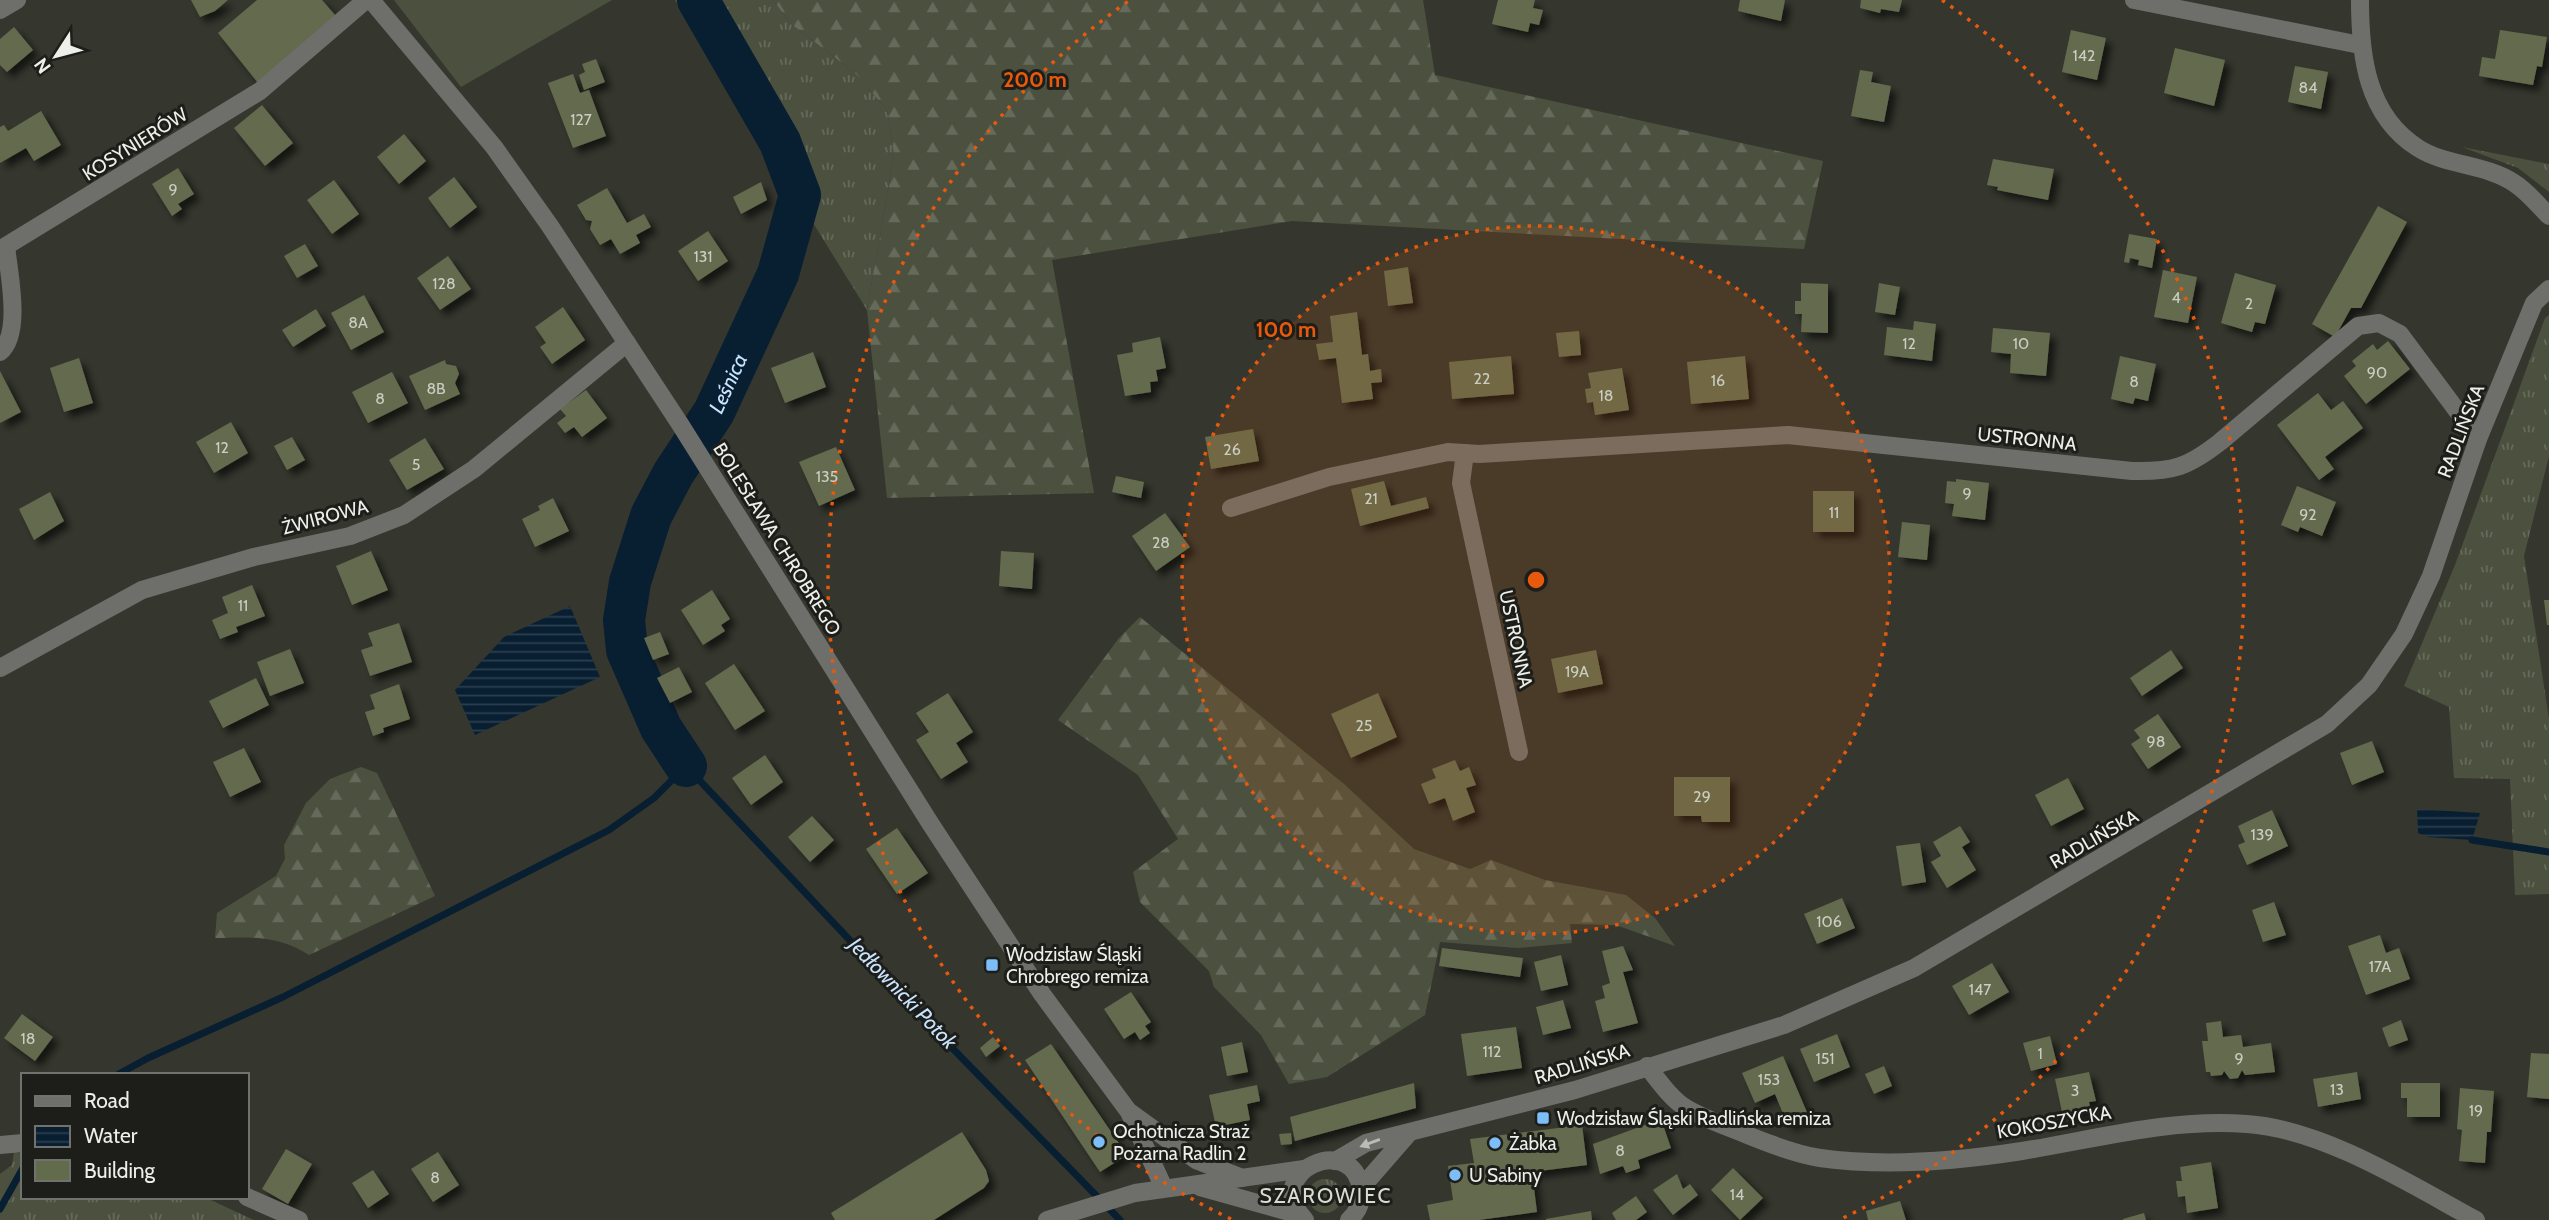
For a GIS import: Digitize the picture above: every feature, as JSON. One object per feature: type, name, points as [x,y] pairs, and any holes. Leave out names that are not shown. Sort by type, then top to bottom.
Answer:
[{"type":"street","points":[[0,10],[17,0]]},
{"type":"street","name":"BOLESŁAWA CHROBREGO","points":[[369,0],[494,147],[627,342],[1035,984],[1129,1112],[1164,1188]]},
{"type":"street","name":"KOSYNIERÓW","points":[[0,352],[9,345],[13,329],[6,246],[260,91],[369,0]]},
{"type":"street","points":[[2134,0],[2360,45]]},
{"type":"street","points":[[2360,0],[2360,45],[2367,80],[2377,103],[2418,148],[2514,182],[2549,216]]},
{"type":"street","name":"RADLIŃSKA","points":[[1046,1220],[1135,1193],[1304,1169],[1324,1160],[1335,1161],[1367,1143],[1575,1090],[1784,1025],[1914,968],[2327,724],[2369,685],[2404,634],[2431,576],[2478,439],[2534,303],[2549,289]]},
{"type":"street","name":"USTRONNA","points":[[1231,508],[1329,477],[1448,452],[1788,435],[2132,471],[2170,471],[2197,460],[2358,326],[2379,323],[2400,334],[2478,439]]},
{"type":"street","name":"ŻWIROWA","points":[[0,668],[142,590],[254,557],[350,536],[404,515],[474,469],[627,342]]},
{"type":"street","name":"USTRONNA","points":[[1465,453],[1461,483],[1519,752]]},
{"type":"street","name":"KOKOSZYCKA","points":[[1647,1066],[1685,1108],[1773,1145],[1818,1158],[1861,1161],[1933,1159],[2020,1151],[2169,1125],[2249,1124],[2316,1140],[2377,1165],[2476,1220]]},
{"type":"street","name":"BOLESŁAWA CHROBREGO","points":[[1129,1112],[1196,1160],[1242,1178]]},
{"type":"street","points":[[1361,1188],[1408,1134]]},
{"type":"street","points":[[0,1144],[21,1143]]},
{"type":"street","points":[[1335,1161],[1352,1170],[1361,1188],[1359,1208],[1352,1219]]},
{"type":"street","points":[[1302,1217],[1293,1196],[1294,1186],[1304,1169]]},
{"type":"street","points":[[1193,1185],[1302,1217]]},
{"type":"street","points":[[248,1197],[299,1220]]},
{"type":"green space","points":[[394,0],[612,0],[461,87]]},
{"type":"green space","points":[[675,0],[773,0],[791,24],[855,73],[887,110],[894,155],[867,310]]},
{"type":"green space","points":[[773,0],[1423,0],[1435,75],[1823,161],[1804,249],[1292,221],[1052,260],[1094,493],[887,498],[867,310],[894,155],[887,110],[855,73],[791,24]]},
{"type":"green space","points":[[2462,147],[2549,164],[2549,192],[2518,168]]},
{"type":"green space","points":[[2549,315],[2549,456],[2524,556],[2549,719],[2549,894],[2515,895],[2510,779],[2454,778],[2449,707],[2404,686],[2455,565],[2545,318]]},
{"type":"green space","points":[[1140,617],[1344,784],[1414,849],[1470,869],[1491,860],[1545,880],[1626,895],[1655,918],[1675,946],[1616,925],[1570,924],[1572,943],[1518,948],[1440,942],[1425,1015],[1327,1077],[1289,1084],[1261,1035],[1214,987],[1209,971],[1140,902],[1133,872],[1178,839],[1138,775],[1058,720],[1119,638]]},
{"type":"green space","points":[[361,767],[377,773],[435,896],[309,955],[298,948],[275,941],[215,938],[217,913],[276,876],[285,859],[284,845],[306,803],[330,779]]},
{"type":"green space","points":[[14,1152],[21,1154],[21,1199],[208,1199],[254,1220],[0,1220],[0,1174],[12,1165]]},
{"type":"green space","points":[[1325,1179],[1337,1184],[1342,1196],[1337,1208],[1325,1213],[1313,1208],[1308,1196],[1313,1184]]},
{"type":"water","points":[[570,606],[600,677],[475,735],[455,690],[504,637]]},
{"type":"water","points":[[2417,809],[2480,813],[2472,840],[2428,837],[2418,833]]},
{"type":"building","points":[[191,0],[228,0],[215,11],[200,17]]},
{"type":"building","points":[[257,0],[322,0],[336,16],[258,83],[218,33]]},
{"type":"building","points":[[1498,0],[1535,0],[1533,8],[1543,10],[1539,25],[1530,23],[1528,32],[1492,24]]},
{"type":"building","points":[[1740,0],[1785,0],[1781,21],[1738,11]]},
{"type":"building","points":[[1861,0],[1902,0],[1899,12],[1881,9],[1880,13],[1860,8]]},
{"type":"building","points":[[14,27],[33,50],[7,72],[0,65],[0,39]]},
{"type":"building","points":[[2071,30],[2106,38],[2097,80],[2062,72]]},
{"type":"building","points":[[2500,30],[2547,37],[2542,67],[2537,66],[2533,85],[2479,76],[2482,57],[2495,59]]},
{"type":"building","points":[[2175,48],[2225,60],[2214,106],[2164,93]]},
{"type":"building","points":[[596,59],[605,82],[584,90],[579,75],[585,72],[582,64]]},
{"type":"building","points":[[2295,66],[2328,72],[2321,109],[2288,102]]},
{"type":"building","points":[[1860,70],[1873,72],[1871,82],[1891,86],[1884,122],[1851,116]]},
{"type":"building","points":[[573,74],[580,93],[589,90],[606,136],[573,148],[548,83]]},
{"type":"building","points":[[262,105],[293,143],[265,166],[234,128]]},
{"type":"building","points":[[41,111],[61,145],[34,161],[26,148],[0,163],[0,127],[4,125],[8,131]]},
{"type":"building","points":[[404,134],[426,161],[399,184],[377,157]]},
{"type":"building","points":[[1993,159],[2054,169],[2048,200],[1997,190],[1998,187],[1987,185]]},
{"type":"building","points":[[178,168],[194,194],[178,204],[182,209],[172,216],[152,184]]},
{"type":"building","points":[[454,177],[477,207],[450,228],[428,198]]},
{"type":"building","points":[[334,180],[359,214],[332,234],[307,200]]},
{"type":"building","points":[[761,182],[767,200],[741,214],[733,197]]},
{"type":"building","points":[[607,188],[627,223],[644,214],[651,227],[636,235],[640,243],[620,254],[611,239],[600,245],[590,229],[592,221],[586,220],[577,205]]},
{"type":"building","points":[[2378,206],[2407,222],[2361,308],[2351,308],[2335,337],[2312,324]]},
{"type":"building","points":[[708,231],[728,261],[698,281],[678,251]]},
{"type":"building","points":[[2129,234],[2157,239],[2152,268],[2138,265],[2139,260],[2130,258],[2129,263],[2124,262]]},
{"type":"building","points":[[305,244],[318,266],[297,278],[284,256]]},
{"type":"building","points":[[448,256],[471,289],[440,310],[417,278]]},
{"type":"building","points":[[1408,267],[1413,303],[1388,306],[1384,271]]},
{"type":"building","points":[[2163,270],[2197,277],[2188,323],[2154,317]]},
{"type":"building","points":[[2235,273],[2276,285],[2265,324],[2255,322],[2252,332],[2221,323]]},
{"type":"building","points":[[1801,283],[1828,284],[1828,333],[1801,332],[1802,314],[1795,314],[1795,301],[1801,301]]},
{"type":"building","points":[[1879,283],[1900,287],[1895,315],[1875,312]]},
{"type":"building","points":[[364,295],[384,332],[351,350],[331,313]]},
{"type":"building","points":[[563,307],[585,340],[552,364],[540,347],[546,343],[535,327]]},
{"type":"building","points":[[316,309],[326,326],[293,347],[282,330]]},
{"type":"building","points":[[1357,312],[1362,355],[1368,354],[1370,371],[1381,369],[1382,382],[1371,383],[1373,399],[1342,403],[1336,358],[1319,360],[1316,344],[1333,342],[1330,316]]},
{"type":"building","points":[[1914,321],[1936,324],[1932,361],[1884,355],[1887,327],[1913,330]]},
{"type":"building","points":[[1993,328],[2050,333],[2046,376],[2010,373],[2011,354],[1991,352]]},
{"type":"building","points":[[1579,331],[1581,355],[1559,357],[1556,333]]},
{"type":"building","points":[[1160,337],[1166,368],[1156,370],[1158,381],[1150,382],[1151,392],[1125,396],[1117,355],[1133,352],[1132,343]]},
{"type":"building","points":[[2388,341],[2410,369],[2366,404],[2344,376],[2356,366],[2352,361],[2373,344],[2377,350]]},
{"type":"building","points":[[813,352],[826,387],[785,403],[771,368]]},
{"type":"building","points":[[1511,356],[1514,394],[1452,399],[1449,362]]},
{"type":"building","points":[[1745,356],[1749,399],[1691,404],[1687,362]]},
{"type":"building","points":[[2120,356],[2156,364],[2148,401],[2135,398],[2133,404],[2111,399]]},
{"type":"building","points":[[79,358],[93,403],[64,412],[50,368]]},
{"type":"building","points":[[445,360],[446,364],[456,366],[459,374],[455,383],[460,394],[425,410],[409,376]]},
{"type":"building","points":[[1622,368],[1629,410],[1595,415],[1593,402],[1587,403],[1585,389],[1591,388],[1588,373]]},
{"type":"building","points":[[0,371],[21,412],[0,423]]},
{"type":"building","points":[[392,372],[408,403],[368,423],[352,392]]},
{"type":"building","points":[[586,390],[607,418],[582,437],[574,427],[565,433],[557,423],[566,416],[560,409]]},
{"type":"building","points":[[2318,393],[2331,410],[2343,401],[2363,428],[2325,457],[2334,469],[2319,480],[2277,425]]},
{"type":"building","points":[[231,422],[248,453],[214,473],[196,442]]},
{"type":"building","points":[[1253,429],[1259,461],[1211,469],[1205,437]]},
{"type":"building","points":[[292,437],[305,460],[287,470],[274,446]]},
{"type":"building","points":[[425,438],[444,469],[407,490],[389,460]]},
{"type":"building","points":[[836,447],[855,490],[819,506],[799,462]]},
{"type":"building","points":[[1116,476],[1144,482],[1141,498],[1112,492]]},
{"type":"building","points":[[1956,479],[1989,483],[1985,520],[1952,516],[1954,504],[1945,503],[1947,481],[1956,482]]},
{"type":"building","points":[[1384,481],[1391,506],[1426,497],[1429,508],[1360,526],[1351,489]]},
{"type":"building","points":[[2297,486],[2336,502],[2322,536],[2300,527],[2298,532],[2281,525]]},
{"type":"building","points":[[1813,491],[1854,491],[1854,532],[1813,532]]},
{"type":"building","points":[[50,492],[64,521],[34,540],[19,509]]},
{"type":"building","points":[[553,498],[569,531],[535,547],[522,519],[540,510],[538,506]]},
{"type":"building","points":[[1165,513],[1190,547],[1156,571],[1132,536]]},
{"type":"building","points":[[1902,522],[1930,525],[1927,560],[1898,557]]},
{"type":"building","points":[[371,551],[388,590],[352,605],[336,566]]},
{"type":"building","points":[[1001,551],[1034,553],[1032,589],[999,586]]},
{"type":"building","points":[[252,585],[265,616],[236,627],[238,632],[220,639],[212,620],[228,613],[222,597]]},
{"type":"building","points":[[712,590],[730,619],[721,625],[725,631],[703,645],[681,610]]},
{"type":"building","points":[[2544,600],[2549,600],[2549,625],[2547,625]]},
{"type":"building","points":[[399,623],[412,662],[370,676],[361,650],[373,646],[368,633]]},
{"type":"building","points":[[660,632],[669,654],[653,660],[644,638]]},
{"type":"building","points":[[290,649],[304,683],[270,696],[257,662]]},
{"type":"building","points":[[1596,650],[1603,684],[1558,693],[1551,659]]},
{"type":"building","points":[[2171,650],[2183,668],[2142,696],[2130,678]]},
{"type":"building","points":[[734,664],[765,711],[735,730],[705,683]]},
{"type":"building","points":[[679,667],[692,692],[670,703],[657,678]]},
{"type":"building","points":[[256,678],[269,705],[223,728],[209,701]]},
{"type":"building","points":[[399,684],[410,719],[383,728],[384,732],[373,736],[365,712],[375,709],[370,695]]},
{"type":"building","points":[[948,693],[973,732],[956,743],[968,762],[941,779],[916,740],[929,732],[916,713]]},
{"type":"building","points":[[1378,693],[1397,737],[1351,758],[1331,714]]},
{"type":"building","points":[[2158,714],[2181,747],[2148,769],[2131,744],[2140,738],[2134,730]]},
{"type":"building","points":[[2372,741],[2384,772],[2352,785],[2340,753]]},
{"type":"building","points":[[244,748],[261,782],[230,797],[213,762]]},
{"type":"building","points":[[765,755],[783,782],[751,805],[732,778]]},
{"type":"building","points":[[1455,760],[1460,771],[1469,767],[1476,785],[1466,788],[1475,812],[1453,821],[1445,798],[1429,804],[1421,784],[1436,778],[1432,769]]},
{"type":"building","points":[[1674,777],[1730,777],[1730,822],[1702,822],[1701,816],[1674,816]]},
{"type":"building","points":[[2068,778],[2084,809],[2051,826],[2035,795]]},
{"type":"building","points":[[2272,810],[2288,846],[2247,865],[2238,845],[2245,842],[2238,826]]},
{"type":"building","points":[[812,816],[834,840],[810,862],[788,837]]},
{"type":"building","points":[[1960,826],[1970,842],[1962,847],[1976,870],[1947,888],[1931,862],[1941,856],[1933,842]]},
{"type":"building","points":[[897,828],[928,873],[897,894],[866,849]]},
{"type":"building","points":[[1920,843],[1926,882],[1902,886],[1896,846]]},
{"type":"building","points":[[1842,898],[1855,928],[1817,944],[1804,914]]},
{"type":"building","points":[[2274,902],[2286,935],[2263,942],[2252,910]]},
{"type":"building","points":[[2380,935],[2386,953],[2399,948],[2410,979],[2366,995],[2348,946]]},
{"type":"building","points":[[1623,946],[1633,970],[1623,972],[1638,1023],[1603,1032],[1595,1001],[1605,998],[1602,986],[1610,983],[1602,951]]},
{"type":"building","points":[[1442,948],[1523,958],[1520,977],[1439,966]]},
{"type":"building","points":[[1561,955],[1568,985],[1541,991],[1534,962]]},
{"type":"building","points":[[1992,963],[2009,992],[1969,1015],[1952,986]]},
{"type":"building","points":[[1131,992],[1151,1022],[1145,1026],[1150,1033],[1140,1040],[1135,1032],[1124,1039],[1104,1009]]},
{"type":"building","points":[[1563,1000],[1571,1028],[1543,1035],[1536,1007]]},
{"type":"building","points":[[22,1014],[53,1037],[35,1061],[4,1038]]},
{"type":"building","points":[[2401,1020],[2408,1040],[2389,1047],[2382,1028]]},
{"type":"building","points":[[2221,1021],[2223,1037],[2241,1035],[2243,1047],[2271,1043],[2275,1072],[2245,1075],[2242,1070],[2238,1078],[2230,1079],[2224,1071],[2222,1075],[2211,1076],[2210,1072],[2206,1072],[2202,1041],[2208,1041],[2206,1023]]},
{"type":"building","points":[[1516,1027],[1522,1068],[1467,1076],[1461,1034]]},
{"type":"building","points":[[1837,1034],[1850,1067],[1814,1082],[1800,1049]]},
{"type":"building","points":[[2050,1036],[2057,1064],[2031,1071],[2023,1043]]},
{"type":"building","points":[[993,1037],[1000,1046],[986,1057],[980,1048]]},
{"type":"building","points":[[1242,1042],[1248,1072],[1227,1076],[1221,1047]]},
{"type":"building","points":[[1051,1044],[1127,1155],[1100,1172],[1025,1060]]},
{"type":"building","points":[[2531,1053],[2549,1054],[2549,1099],[2527,1097]]},
{"type":"building","points":[[1783,1056],[1809,1117],[1788,1126],[1775,1094],[1755,1103],[1742,1073]]},
{"type":"building","points":[[1884,1066],[1892,1086],[1874,1094],[1865,1074]]},
{"type":"building","points":[[2089,1072],[2096,1101],[2089,1102],[2091,1111],[2063,1117],[2055,1079]]},
{"type":"building","points":[[2357,1072],[2361,1099],[2318,1107],[2313,1079]]},
{"type":"building","points":[[1414,1083],[1416,1108],[1295,1141],[1290,1117]]},
{"type":"building","points":[[2401,1083],[2440,1083],[2440,1117],[2407,1117],[2407,1098],[2401,1098]]},
{"type":"building","points":[[1257,1085],[1260,1101],[1247,1104],[1250,1120],[1216,1127],[1209,1095]]},
{"type":"building","points":[[2460,1088],[2494,1091],[2491,1132],[2487,1132],[2485,1163],[2459,1161],[2462,1130],[2457,1129]]},
{"type":"building","points":[[1661,1119],[1671,1148],[1638,1160],[1640,1168],[1626,1173],[1623,1166],[1600,1174],[1593,1144]]},
{"type":"building","points":[[1582,1125],[1587,1165],[1532,1172],[1537,1212],[1479,1220],[1430,1220],[1427,1205],[1453,1200],[1448,1166],[1474,1163],[1470,1139]]},
{"type":"building","points":[[962,1132],[986,1170],[989,1181],[984,1188],[934,1220],[835,1220],[831,1213]]},
{"type":"building","points":[[1291,1133],[1292,1144],[1281,1145],[1279,1134]]},
{"type":"building","points":[[286,1149],[312,1164],[288,1204],[262,1189]]},
{"type":"building","points":[[438,1152],[459,1185],[433,1202],[411,1169]]},
{"type":"building","points":[[2211,1162],[2218,1208],[2187,1213],[2185,1196],[2178,1197],[2176,1181],[2182,1181],[2180,1167]]},
{"type":"building","points":[[1733,1168],[1763,1198],[1740,1220],[1711,1190]]},
{"type":"building","points":[[373,1170],[389,1194],[368,1208],[352,1183]]},
{"type":"building","points":[[1677,1174],[1683,1189],[1690,1184],[1698,1195],[1673,1215],[1653,1190]]},
{"type":"building","points":[[1636,1196],[1647,1212],[1636,1220],[1616,1220],[1612,1213]]},
{"type":"building","points":[[1900,1201],[1906,1220],[1868,1220],[1866,1211]]},
{"type":"building","points":[[1591,1211],[1592,1220],[1546,1220],[1546,1219]]},
{"type":"building","points":[[2144,1213],[2146,1220],[2123,1220],[2123,1219]]},
{"type":"waterway","name":"Leśnica","points":[[686,766],[661,728],[627,650],[624,620],[630,582],[651,516],[673,474],[714,412],[778,274],[800,195],[780,142],[698,0]]},
{"type":"waterway","name":"Jedłownicki Potok","points":[[121,1073],[283,997],[609,830],[654,798],[686,766],[923,1018],[1120,1220]]},
{"type":"waterway","points":[[2472,840],[2549,852]]},
{"type":"waterway","points":[[0,1209],[21,1172]]},
{"type":"place","name":"Wodzisław Śląski Chrobrego remiza","points":[[992,965]]},
{"type":"place","name":"Wodzisław Śląski Radlińska remiza","points":[[1543,1118]]},
{"type":"place","name":"Ochotnicza Straż Pożarna Radlin 2","points":[[1099,1142]]},
{"type":"place","name":"Żabka","points":[[1495,1143]]},
{"type":"place","name":"U Sabiny","points":[[1455,1175]]},
{"type":"district","name":"SZAROWIEC","points":[[1326,1195]]}]
